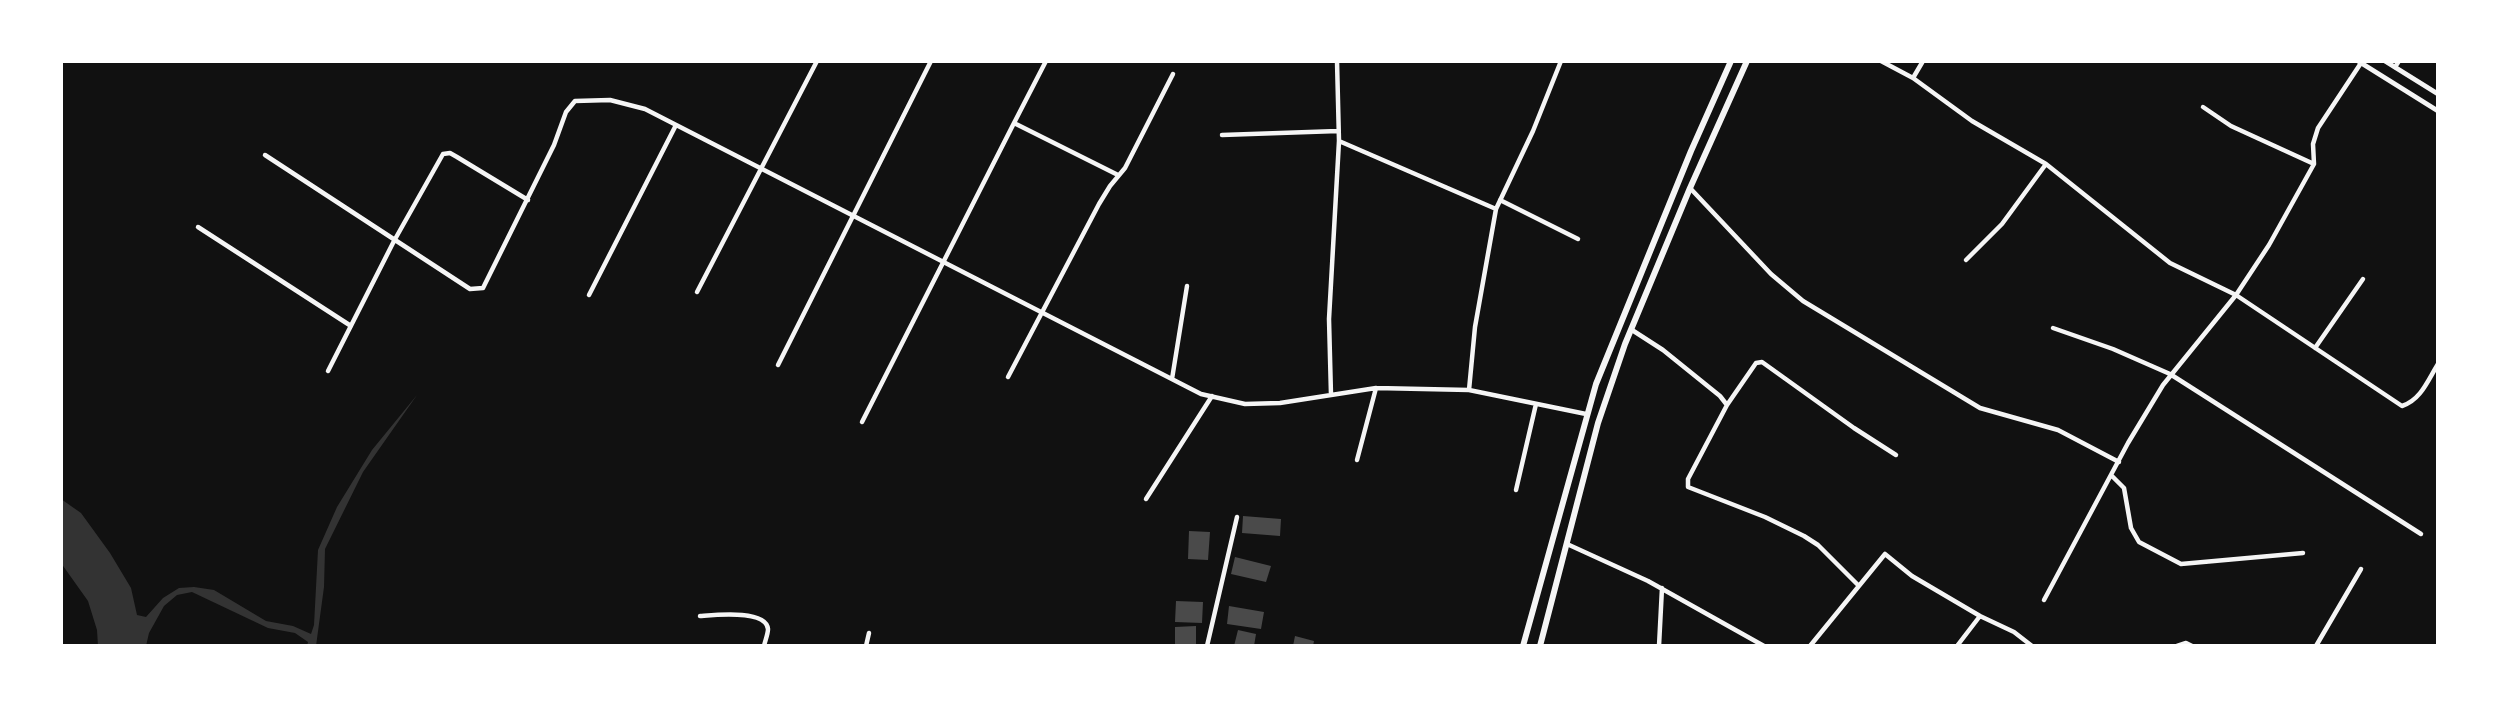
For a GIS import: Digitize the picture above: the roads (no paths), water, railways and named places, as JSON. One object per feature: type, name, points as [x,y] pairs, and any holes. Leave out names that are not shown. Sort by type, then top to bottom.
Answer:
[{"type":"main road","points":[[1523,646],[1586,414],[1606,357],[1731,61]]},
{"type":"main road","points":[[1540,646],[1598,423],[1632,330],[1690,188],[1748,61]]},
{"type":"street","points":[[697,292],[817,61]]},
{"type":"street","points":[[778,365],[852,214],[932,61]]},
{"type":"street","points":[[862,422],[1046,61]]},
{"type":"street","points":[[1331,395],[1329,319],[1339,141],[1337,61]]},
{"type":"street","points":[[1469,390],[1475,327],[1496,209],[1533,131],[1561,61]]},
{"type":"street","points":[[1881,61],[1913,78],[1972,121],[2046,164],[2170,263],[2236,295],[2402,406],[2411,403],[2421,393],[2438,364]]},
{"type":"street","points":[[1913,78],[1923,61]]},
{"type":"street","points":[[2385,61],[2438,94]]},
{"type":"street","points":[[2395,68],[2399,61]]},
{"type":"street","points":[[2044,600],[2119,461],[2170,374],[2236,295],[2269,245],[2314,164],[2313,144],[2318,128],[2360,62],[2438,111]]},
{"type":"street","points":[[1009,377],[1099,204],[1125,168],[1173,75]]},
{"type":"street","points":[[265,155],[470,289],[483,288],[554,145],[566,112],[575,101],[610,100],[629,103],[761,167],[1202,394],[1245,404],[1280,403],[1376,388],[1469,390],[1586,414]]},
{"type":"street","points":[[2203,107],[2231,126],[2314,164]]},
{"type":"street","points":[[1014,123],[1118,175]]},
{"type":"street","points":[[589,295],[676,125]]},
{"type":"street","points":[[1222,135],[1338,131]]},
{"type":"street","points":[[1339,141],[1496,209]]},
{"type":"street","points":[[328,371],[440,158],[447,153],[457,157],[528,200]]},
{"type":"street","points":[[1965,260],[2002,224],[2046,164]]},
{"type":"street","points":[[1690,188],[1771,274],[1803,301],[1980,408],[2058,430],[2119,461]]},
{"type":"street","points":[[1500,200],[1578,239]]},
{"type":"street","points":[[198,227],[351,326]]},
{"type":"street","points":[[2315,348],[2363,279]]},
{"type":"street","points":[[1171,379],[1187,286]]},
{"type":"street","points":[[2053,328],[2113,349],[2170,374],[2421,534]]},
{"type":"street","points":[[1632,330],[1662,350],[1720,396],[1727,405]]},
{"type":"street","points":[[1858,585],[1818,545],[1804,536],[1765,517],[1688,487],[1688,480],[1727,405],[1756,363],[1762,362],[1896,455]]},
{"type":"street","points":[[1357,460],[1376,388]]},
{"type":"street","points":[[1146,499],[1212,396]]},
{"type":"street","points":[[1516,490],[1535,404]]},
{"type":"street","points":[[2112,475],[2124,488],[2131,528],[2139,542],[2181,564],[2303,553]]},
{"type":"street","points":[[1208,646],[1237,517]]},
{"type":"street","points":[[1567,544],[1662,588],[1764,646]]},
{"type":"street","points":[[1810,646],[1885,554],[1912,576],[1980,616],[2014,632],[2032,646]]},
{"type":"street","points":[[2316,646],[2361,569]]},
{"type":"street","points":[[1659,646],[1662,588]]},
{"type":"street","points":[[700,616],[741,615],[759,618],[766,623],[768,629],[764,646]]},
{"type":"street","points":[[1957,646],[1980,616]]},
{"type":"street","points":[[866,646],[869,633]]},
{"type":"street","points":[[2177,646],[2186,643],[2192,646]]}]
